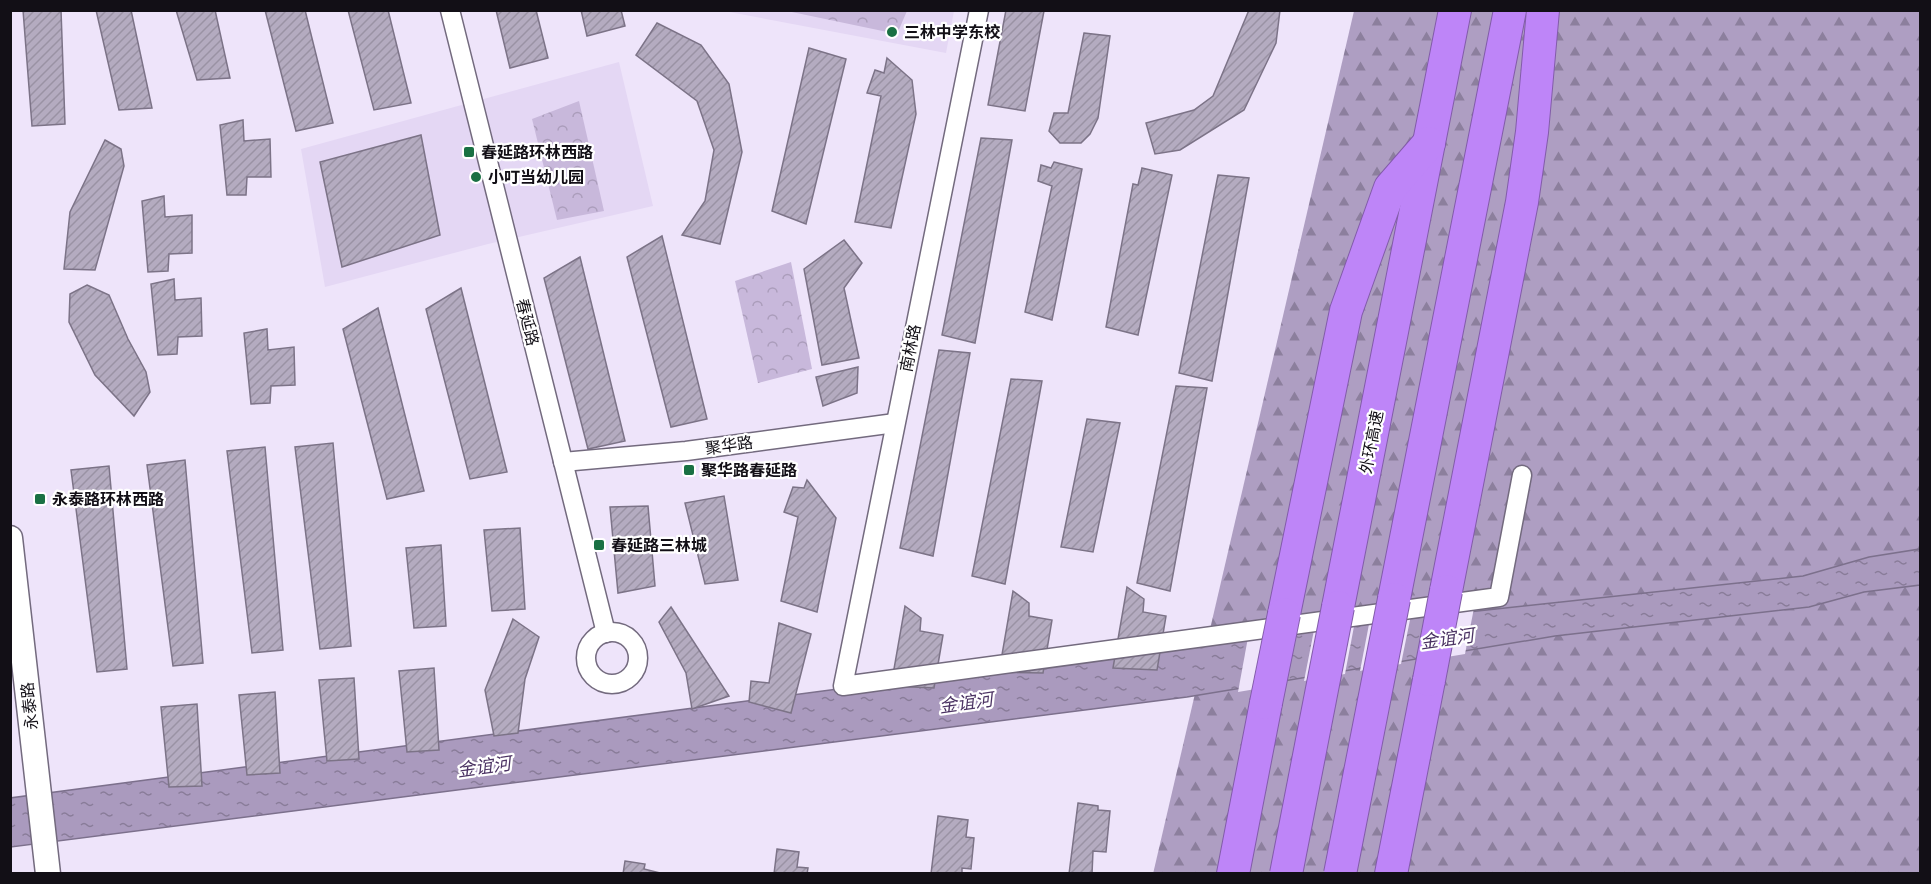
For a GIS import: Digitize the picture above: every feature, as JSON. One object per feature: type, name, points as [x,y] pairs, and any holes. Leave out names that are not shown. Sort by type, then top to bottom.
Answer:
[{"type":"highway","name":"外环高速","points":[[1286,873],[1455,10]]},
{"type":"highway","points":[[1340,873],[1510,10]]},
{"type":"highway","points":[[1391,873],[1522,202],[1532,132],[1543,10]]},
{"type":"highway","points":[[1233,873],[1346,311],[1390,188],[1430,143]]},
{"type":"street","name":"春延路","points":[[450,10],[606,633]]},
{"type":"street","name":"南林路","points":[[978,10],[843,686],[1498,597],[1522,476]]},
{"type":"street","name":"聚华路","points":[[563,462],[686,451],[895,423]]},
{"type":"street","name":"永泰路","points":[[10,538],[48,873]]},
{"type":"shaded area","name":"三林中学东校","points":[[724,11],[954,11],[946,53]]},
{"type":"shaded area","name":"小叮当幼儿园","points":[[619,62],[653,206],[488,244],[325,287],[301,149]]},
{"type":"green space","points":[[787,11],[907,11],[897,34]]},
{"type":"green space","points":[[1354,11],[1920,11],[1920,873],[1153,874]]},
{"type":"green space","points":[[579,101],[604,211],[557,220],[532,119]]},
{"type":"green space","points":[[791,262],[812,369],[758,383],[735,281]]},
{"type":"water","name":"金谊河","points":[[1920,549],[1920,585],[1864,592],[1809,607],[1555,636],[1187,697],[11,847],[10,798],[1209,640],[1803,576],[1869,557]]},
{"type":"pier","points":[[1474,608],[1465,654],[1423,661],[1432,613]]},
{"type":"pier","points":[[1411,615],[1401,664],[1360,671],[1370,619]]},
{"type":"pier","points":[[1355,621],[1345,674],[1304,681],[1315,625]]},
{"type":"pier","points":[[1291,628],[1280,685],[1238,692],[1249,632]]},
{"type":"building","points":[[23,10],[61,10],[65,124],[32,126]]},
{"type":"building","points":[[96,10],[131,10],[152,108],[119,110]]},
{"type":"building","points":[[176,10],[215,10],[230,78],[197,80]]},
{"type":"building","points":[[265,10],[305,10],[333,123],[296,131]]},
{"type":"building","points":[[348,10],[388,10],[411,103],[374,110]]},
{"type":"building","points":[[496,10],[536,10],[548,58],[510,68]]},
{"type":"building","points":[[581,10],[621,10],[625,26],[587,36]]},
{"type":"building","points":[[1006,10],[1044,11],[1025,111],[988,105]]},
{"type":"building","points":[[1249,10],[1280,10],[1276,43],[1244,110],[1180,150],[1155,154],[1146,123],[1194,110],[1213,96]]},
{"type":"building","points":[[657,23],[701,45],[729,84],[742,152],[720,244],[682,235],[705,201],[714,150],[697,101],[636,55]]},
{"type":"building","points":[[1084,33],[1110,36],[1098,118],[1090,134],[1081,143],[1060,143],[1049,131],[1054,113],[1068,113]]},
{"type":"building","points":[[809,48],[846,59],[806,224],[772,211]]},
{"type":"building","points":[[887,58],[912,80],[916,114],[891,228],[855,222],[881,96],[867,93],[875,70],[884,73]]},
{"type":"building","points":[[243,120],[244,141],[270,139],[271,177],[247,177],[246,195],[227,195],[220,125]]},
{"type":"building","points":[[421,135],[440,235],[342,267],[320,162]]},
{"type":"building","points":[[981,138],[1012,140],[975,343],[942,335]]},
{"type":"building","points":[[105,140],[121,149],[124,166],[95,270],[64,269],[70,212]]},
{"type":"building","points":[[1054,162],[1082,169],[1052,320],[1025,312],[1052,186],[1038,181],[1041,165],[1051,168]]},
{"type":"building","points":[[1142,168],[1172,175],[1138,335],[1106,327],[1133,184],[1138,185]]},
{"type":"building","points":[[1218,175],[1249,178],[1212,381],[1179,373]]},
{"type":"building","points":[[164,196],[165,217],[192,215],[192,253],[169,254],[168,271],[148,272],[142,201]]},
{"type":"building","points":[[662,236],[707,419],[671,427],[627,257]]},
{"type":"building","points":[[844,240],[862,263],[844,288],[859,358],[822,365],[804,269]]},
{"type":"building","points":[[580,257],[625,441],[588,449],[544,278]]},
{"type":"building","points":[[174,279],[175,300],[201,298],[202,336],[178,337],[177,354],[158,355],[151,284]]},
{"type":"building","points":[[87,285],[109,295],[128,339],[146,372],[150,392],[134,416],[95,375],[69,322],[70,294]]},
{"type":"building","points":[[461,288],[507,472],[470,479],[426,309]]},
{"type":"building","points":[[378,308],[424,491],[387,499],[343,329]]},
{"type":"building","points":[[267,329],[268,350],[294,347],[295,385],[271,386],[270,403],[251,404],[244,333]]},
{"type":"building","points":[[939,350],[970,353],[933,556],[900,548]]},
{"type":"building","points":[[858,367],[857,393],[823,406],[816,377]]},
{"type":"building","points":[[1011,379],[1042,381],[1005,584],[972,576]]},
{"type":"building","points":[[1176,386],[1207,388],[1170,591],[1137,583]]},
{"type":"building","points":[[1087,419],[1120,423],[1093,552],[1061,547]]},
{"type":"building","points":[[333,443],[351,646],[320,649],[295,447]]},
{"type":"building","points":[[265,447],[283,650],[252,653],[227,451]]},
{"type":"building","points":[[185,460],[203,663],[173,666],[147,465]]},
{"type":"building","points":[[109,466],[127,669],[97,672],[71,470]]},
{"type":"building","points":[[807,480],[836,518],[817,612],[781,601],[798,517],[784,512],[793,487],[804,488]]},
{"type":"building","points":[[724,496],[738,580],[705,584],[685,503]]},
{"type":"building","points":[[648,506],[655,586],[618,593],[610,507]]},
{"type":"building","points":[[520,528],[525,609],[492,611],[484,530]]},
{"type":"building","points":[[441,545],[446,626],[414,628],[406,548]]},
{"type":"building","points":[[1127,587],[1144,599],[1143,612],[1166,616],[1157,670],[1113,668]]},
{"type":"building","points":[[1013,591],[1029,603],[1029,616],[1052,620],[1043,673],[999,672]]},
{"type":"building","points":[[905,606],[921,618],[920,631],[943,635],[934,688],[891,686]]},
{"type":"building","points":[[671,607],[729,696],[692,709],[686,673],[659,622]]},
{"type":"building","points":[[513,619],[539,637],[525,679],[518,733],[494,736],[485,690]]},
{"type":"building","points":[[779,623],[811,634],[791,713],[749,702],[751,681],[769,683]]},
{"type":"building","points":[[434,668],[439,750],[407,752],[399,671]]},
{"type":"building","points":[[354,678],[359,759],[327,761],[319,680]]},
{"type":"building","points":[[275,692],[280,773],[247,775],[239,695]]},
{"type":"building","points":[[197,704],[202,786],[169,787],[161,707]]},
{"type":"building","points":[[1078,803],[1098,806],[1098,810],[1110,811],[1106,852],[1093,851],[1092,874],[1069,874]]},
{"type":"building","points":[[938,816],[968,820],[966,837],[974,838],[971,869],[962,868],[962,874],[931,874]]},
{"type":"building","points":[[777,849],[799,852],[797,867],[808,868],[807,874],[774,874]]},
{"type":"building","points":[[625,861],[645,864],[644,869],[664,874],[623,874]]},
{"type":"place","name":"三林中学东校","points":[[892,32]]},
{"type":"place","name":"春延路环林西路","points":[[469,152]]},
{"type":"place","name":"小叮当幼儿园","points":[[476,177]]},
{"type":"place","name":"聚华路春延路","points":[[689,470]]},
{"type":"place","name":"永泰路环林西路","points":[[40,499]]},
{"type":"place","name":"春延路三林城","points":[[599,545]]}]
